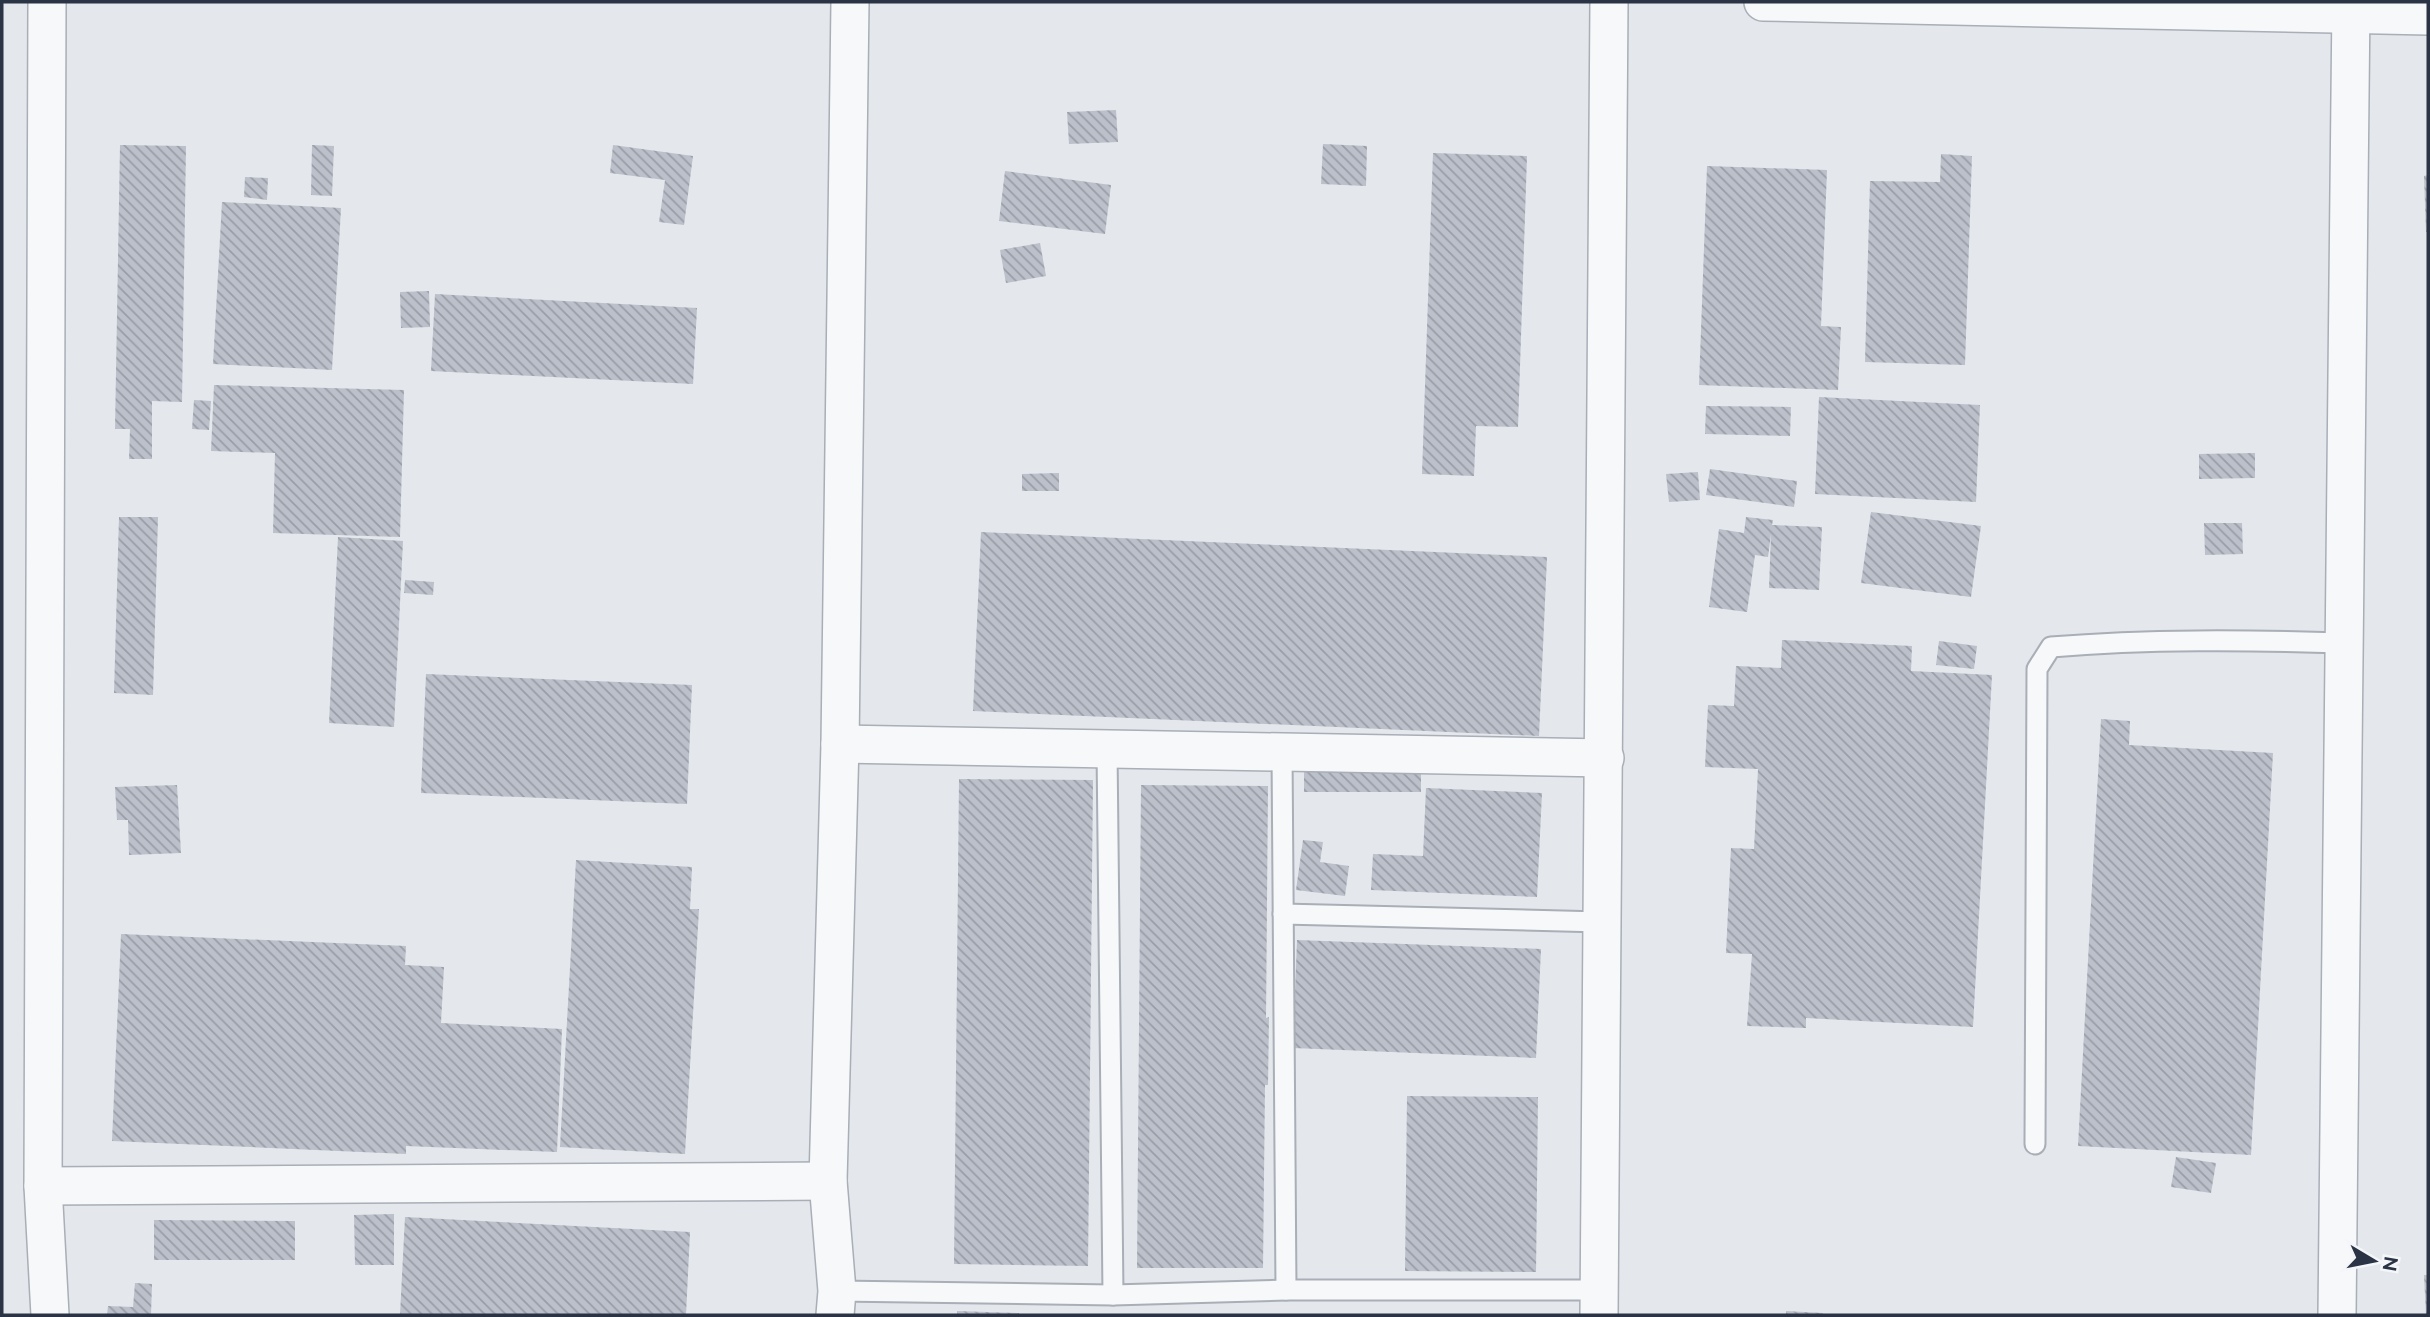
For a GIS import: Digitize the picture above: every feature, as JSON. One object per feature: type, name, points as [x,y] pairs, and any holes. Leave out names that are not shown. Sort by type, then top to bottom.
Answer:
[{"type":"street","points":[[47,2],[43,1186],[50,1315]]},
{"type":"street","points":[[836,1303],[828,1181],[840,744],[850,2]]},
{"type":"street","points":[[1600,1303],[1609,2]]},
{"type":"street","points":[[1763,2],[2351,8],[2428,16]]},
{"type":"street","points":[[2337,1315],[2351,8]]},
{"type":"street","points":[[840,744],[1605,758]]},
{"type":"street","points":[[43,1186],[828,1181]]},
{"type":"lane","points":[[2035,1144],[2037,669],[2051,647],[2234,640],[2344,643]]},
{"type":"lane","points":[[1107,749],[1113,1295]]},
{"type":"lane","points":[[1282,751],[1286,1290]]},
{"type":"lane","points":[[1283,914],[1601,922]]},
{"type":"lane","points":[[836,1303],[1286,1290],[1600,1303]]},
{"type":"building","points":[[1116,110],[1118,142],[1069,144],[1067,112]]},
{"type":"building","points":[[1323,144],[1367,146],[1366,186],[1321,184]]},
{"type":"building","points":[[120,145],[186,146],[182,402],[152,401],[152,459],[129,459],[130,429],[115,429]]},
{"type":"building","points":[[312,145],[334,146],[332,196],[311,195]]},
{"type":"building","points":[[613,145],[693,156],[684,225],[659,222],[665,180],[610,173]]},
{"type":"building","points":[[1433,153],[1527,156],[1518,427],[1476,426],[1474,476],[1422,474]]},
{"type":"building","points":[[1941,154],[1972,156],[1965,365],[1865,362],[1870,181],[1940,182]]},
{"type":"building","points":[[1707,166],[1827,170],[1821,326],[1841,327],[1838,390],[1699,385]]},
{"type":"building","points":[[1005,171],[1111,185],[1105,234],[999,221]]},
{"type":"building","points":[[2428,175],[2428,232],[2426,232],[2424,176]]},
{"type":"building","points":[[245,177],[268,178],[267,200],[244,197]]},
{"type":"building","points":[[222,202],[341,208],[332,370],[213,364]]},
{"type":"building","points":[[1040,243],[1046,276],[1006,283],[1000,250]]},
{"type":"building","points":[[429,291],[430,327],[401,328],[400,292]]},
{"type":"building","points":[[435,294],[697,308],[693,384],[431,371]]},
{"type":"building","points":[[214,385],[404,390],[400,537],[273,533],[275,453],[211,451]]},
{"type":"building","points":[[1819,397],[1980,405],[1976,502],[1815,494]]},
{"type":"building","points":[[194,400],[211,401],[209,430],[192,429]]},
{"type":"building","points":[[1706,406],[1791,407],[1790,436],[1705,434]]},
{"type":"building","points":[[2255,453],[2255,478],[2199,479],[2199,454]]},
{"type":"building","points":[[1710,469],[1797,481],[1794,507],[1706,495]]},
{"type":"building","points":[[1698,472],[1700,500],[1669,502],[1666,474]]},
{"type":"building","points":[[1059,473],[1059,491],[1022,491],[1022,474]]},
{"type":"building","points":[[1871,512],[1981,526],[1971,597],[1861,583]]},
{"type":"building","points":[[119,517],[158,517],[153,695],[114,693]]},
{"type":"building","points":[[1746,517],[1773,520],[1772,525],[1822,527],[1819,590],[1769,588],[1771,534],[1768,557],[1755,555],[1747,612],[1709,607],[1719,529],[1744,533]]},
{"type":"building","points":[[2204,523],[2242,523],[2243,554],[2205,555]]},
{"type":"building","points":[[981,532],[1547,557],[1539,736],[973,711]]},
{"type":"building","points":[[338,537],[403,541],[394,727],[329,723]]},
{"type":"building","points":[[405,580],[434,582],[433,595],[404,593]]},
{"type":"building","points":[[1782,640],[1912,646],[1911,671],[1992,675],[1973,1027],[1806,1018],[1806,1028],[1747,1026],[1752,954],[1726,953],[1731,848],[1754,849],[1758,769],[1705,767],[1708,705],[1734,706],[1736,666],[1781,668]]},
{"type":"building","points":[[1939,641],[1977,646],[1974,669],[1936,665]]},
{"type":"building","points":[[426,674],[692,685],[687,804],[421,793]]},
{"type":"building","points":[[2101,719],[2130,721],[2129,745],[2273,753],[2251,1155],[2078,1146]]},
{"type":"building","points":[[1304,764],[1421,764],[1421,792],[1304,792]]},
{"type":"building","points":[[959,779],[1093,780],[1088,1266],[954,1264]]},
{"type":"building","points":[[177,785],[181,853],[129,855],[128,820],[117,820],[115,787]]},
{"type":"building","points":[[1141,785],[1268,786],[1266,1018],[1269,1017],[1268,1085],[1265,1085],[1263,1268],[1137,1268]]},
{"type":"building","points":[[1426,788],[1542,793],[1537,897],[1371,890],[1373,854],[1423,856]]},
{"type":"building","points":[[1303,840],[1323,842],[1320,862],[1349,866],[1345,896],[1296,890]]},
{"type":"building","points":[[576,860],[692,867],[690,909],[699,909],[685,1154],[560,1147]]},
{"type":"building","points":[[121,934],[406,946],[405,965],[444,967],[441,1023],[562,1029],[557,1152],[406,1146],[406,1154],[112,1141]]},
{"type":"building","points":[[1297,940],[1541,949],[1536,1058],[1293,1048]]},
{"type":"building","points":[[1407,1096],[1538,1097],[1536,1272],[1405,1271]]},
{"type":"building","points":[[2176,1157],[2216,1163],[2211,1193],[2171,1187]]},
{"type":"building","points":[[394,1214],[394,1265],[355,1265],[354,1215]]},
{"type":"building","points":[[405,1217],[690,1232],[686,1315],[400,1315]]},
{"type":"building","points":[[154,1220],[295,1221],[295,1260],[154,1260]]},
{"type":"building","points":[[2424,1275],[2428,1275],[2428,1315],[2426,1315]]},
{"type":"building","points":[[135,1283],[152,1284],[151,1315],[107,1315],[108,1306],[133,1307]]},
{"type":"building","points":[[957,1311],[1019,1313],[1019,1315],[957,1315]]},
{"type":"building","points":[[1786,1311],[1823,1313],[1823,1315],[1786,1315]]}]
